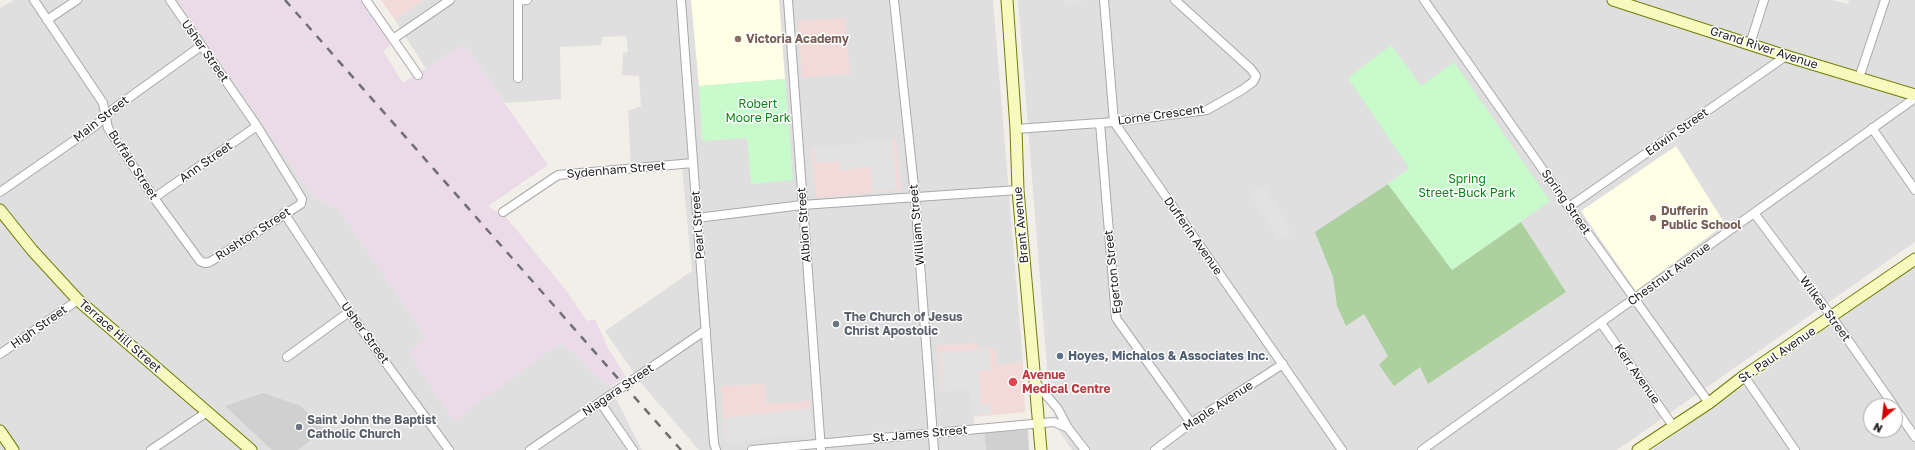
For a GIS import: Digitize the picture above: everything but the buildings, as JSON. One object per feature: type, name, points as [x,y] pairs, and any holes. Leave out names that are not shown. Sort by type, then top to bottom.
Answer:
[{"type":"street","name":"Buffalo Street","points":[[34,0],[103,103],[108,128],[154,198],[200,261],[205,263]]},
{"type":"street","points":[[47,20],[77,0]]},
{"type":"street","name":"Usher Street","points":[[170,0],[257,126],[301,195],[301,204]]},
{"type":"street","points":[[366,0],[418,75]]},
{"type":"street","points":[[393,40],[450,0]]},
{"type":"street","points":[[518,78],[518,0],[527,0]]},
{"type":"street","name":"Pearl Street","points":[[681,0],[716,450]]},
{"type":"street","name":"Albion Street","points":[[788,0],[820,446]]},
{"type":"street","name":"William Street","points":[[894,0],[915,196],[934,450]]},
{"type":"street","name":"Brant Avenue","points":[[1007,0],[1016,129],[1018,190],[1041,450]]},
{"type":"street","points":[[1104,0],[1114,122]]},
{"type":"street","name":"Lorne Crescent","points":[[1016,129],[1114,122],[1207,110],[1253,82],[1256,76],[1251,69],[1175,0]]},
{"type":"street","name":"Spring Street","points":[[1424,0],[1709,403]]},
{"type":"street","name":"Grand River Avenue","points":[[1613,0],[1786,56],[1915,95]]},
{"type":"street","points":[[1750,44],[1764,0]]},
{"type":"street","points":[[1859,78],[1885,0]]},
{"type":"street","name":"Main Street","points":[[0,192],[95,126],[106,115],[201,46]]},
{"type":"street","name":"Edwin Street","points":[[1569,207],[1786,56]]},
{"type":"street","name":"Chestnut Avenue","points":[[1422,450],[1915,98]]},
{"type":"street","name":"Dufferin Avenue","points":[[1114,122],[1342,450]]},
{"type":"street","name":"Egerton Street","points":[[1100,123],[1116,318],[1191,423]]},
{"type":"street","name":"Ann Street","points":[[154,198],[257,126]]},
{"type":"street","points":[[1872,128],[1915,190]]},
{"type":"street","name":"Sydenham Street","points":[[503,212],[558,175],[693,163]]},
{"type":"street","points":[[697,218],[802,205],[1018,190]]},
{"type":"street","name":"Rushton Street","points":[[205,263],[210,262],[284,213],[301,204]]},
{"type":"street","name":"Terrace Hill Street","points":[[0,210],[32,250],[78,300],[251,450]]},
{"type":"street","name":"Usher Street","points":[[284,213],[349,312],[449,450]]},
{"type":"street","name":"Wilkes Street","points":[[1754,213],[1832,317],[1888,398]]},
{"type":"street","name":"St. Paul Avenue","points":[[1638,450],[1672,426],[1709,403],[1744,376],[1915,259]]},
{"type":"street","name":"High Street","points":[[0,354],[78,300]]},
{"type":"street","points":[[288,357],[349,312]]},
{"type":"street","name":"Kerr Avenue","points":[[1601,323],[1672,426]]},
{"type":"street","name":"Niagara Street","points":[[530,450],[706,330]]},
{"type":"street","name":"Maple Avenue","points":[[1155,450],[1191,423],[1283,364]]},
{"type":"street","points":[[1744,376],[1796,450]]},
{"type":"street","points":[[1036,384],[1058,409],[1068,428],[1085,450]]},
{"type":"street","points":[[600,402],[633,450]]},
{"type":"street","points":[[151,450],[207,412]]},
{"type":"street","name":"Wilkes Street","points":[[1903,420],[1915,437]]},
{"type":"street","name":"St. James Street","points":[[752,450],[820,446],[933,432],[1054,422],[1068,428]]},
{"type":"street","points":[[0,431],[13,450]]},
{"type":"shaded area","points":[[14,0],[177,0],[313,196],[339,209],[426,337],[409,354],[555,347],[560,343],[574,353],[595,375],[610,387],[642,450],[0,450],[0,8]]},
{"type":"shaded area","points":[[177,0],[360,0],[391,45],[383,51],[403,83],[464,45],[548,165],[488,206],[506,217],[565,289],[587,321],[595,319],[608,348],[626,377],[610,387],[595,375],[574,353],[560,343],[454,421],[409,353],[426,337],[339,209],[313,196]]},
{"type":"shaded area","points":[[381,0],[424,0],[395,20]]},
{"type":"shaded area","points":[[424,0],[993,0],[1023,363],[997,365],[971,388],[975,434],[984,433],[986,450],[699,450],[640,382],[605,331],[692,271],[682,167],[631,170],[628,111],[641,106],[639,76],[622,75],[623,53],[628,52],[626,36],[602,37],[601,45],[560,47],[561,99],[505,103],[464,45],[426,69],[395,20]]},
{"type":"shaded area","name":"Victoria Academy","points":[[691,0],[779,0],[785,79],[699,86]]},
{"type":"shaded area","points":[[1018,0],[1832,0],[1848,4],[1849,0],[1915,0],[1915,242],[1617,450],[1072,450],[1057,428],[1048,381]]},
{"type":"shaded area","points":[[1064,0],[1093,0],[1080,1],[1077,4],[1064,5]]},
{"type":"shaded area","points":[[845,18],[850,74],[802,78],[798,21]]},
{"type":"shaded area","points":[[896,139],[901,190],[816,198],[811,149]]},
{"type":"shaded area","points":[[892,140],[897,189],[873,191],[870,167],[840,170],[839,161],[815,163],[813,148]]},
{"type":"shaded area","name":"Dufferin Public School","points":[[1676,146],[1725,224],[1636,291],[1581,211]]},
{"type":"shaded area","points":[[1264,185],[1290,226],[1287,228],[1290,233],[1279,240],[1250,194]]},
{"type":"shaded area","points":[[1915,266],[1915,450],[1652,450]]},
{"type":"shaded area","points":[[977,343],[979,349],[996,349],[997,365],[1023,363],[1025,412],[974,417],[971,388],[941,391],[937,346]]},
{"type":"shaded area","points":[[989,350],[991,370],[979,371],[981,405],[990,404],[991,414],[973,415],[971,390],[942,391],[940,352]]},
{"type":"shaded area","points":[[765,384],[766,404],[810,401],[812,431],[725,439],[721,386]]},
{"type":"shaded area","points":[[263,393],[301,406],[324,430],[298,450],[272,450],[225,406]]},
{"type":"shaded area","points":[[810,408],[813,432],[727,443],[724,418]]},
{"type":"shaded area","points":[[1028,430],[1029,450],[986,450],[984,433]]},
{"type":"green space","name":"Spring Street-Buck Park","points":[[1391,45],[1421,86],[1454,62],[1550,201],[1452,270],[1388,184],[1409,168],[1348,78]]},
{"type":"green space","name":"Robert Moore Park","points":[[785,79],[793,180],[751,184],[747,138],[702,141],[699,86]]},
{"type":"green space","points":[[1388,184],[1452,270],[1521,222],[1566,292],[1428,384],[1420,367],[1394,386],[1379,365],[1388,356],[1364,314],[1346,326],[1337,306],[1333,277],[1315,232]]},
{"type":"railway","points":[[285,0],[681,450]]},
{"type":"place","name":"Victoria Academy","points":[[738,39]]},
{"type":"place","name":"Dufferin Public School","points":[[1653,218]]},
{"type":"place","name":"The Church of Jesus Christ Apostolic","points":[[836,324]]},
{"type":"place","name":"Hoyes, Michalos & Associates Inc.","points":[[1060,356]]},
{"type":"place","name":"Avenue Medical Centre","points":[[1013,382]]},
{"type":"place","name":"Saint John the Baptist Catholic Church","points":[[299,427]]}]
